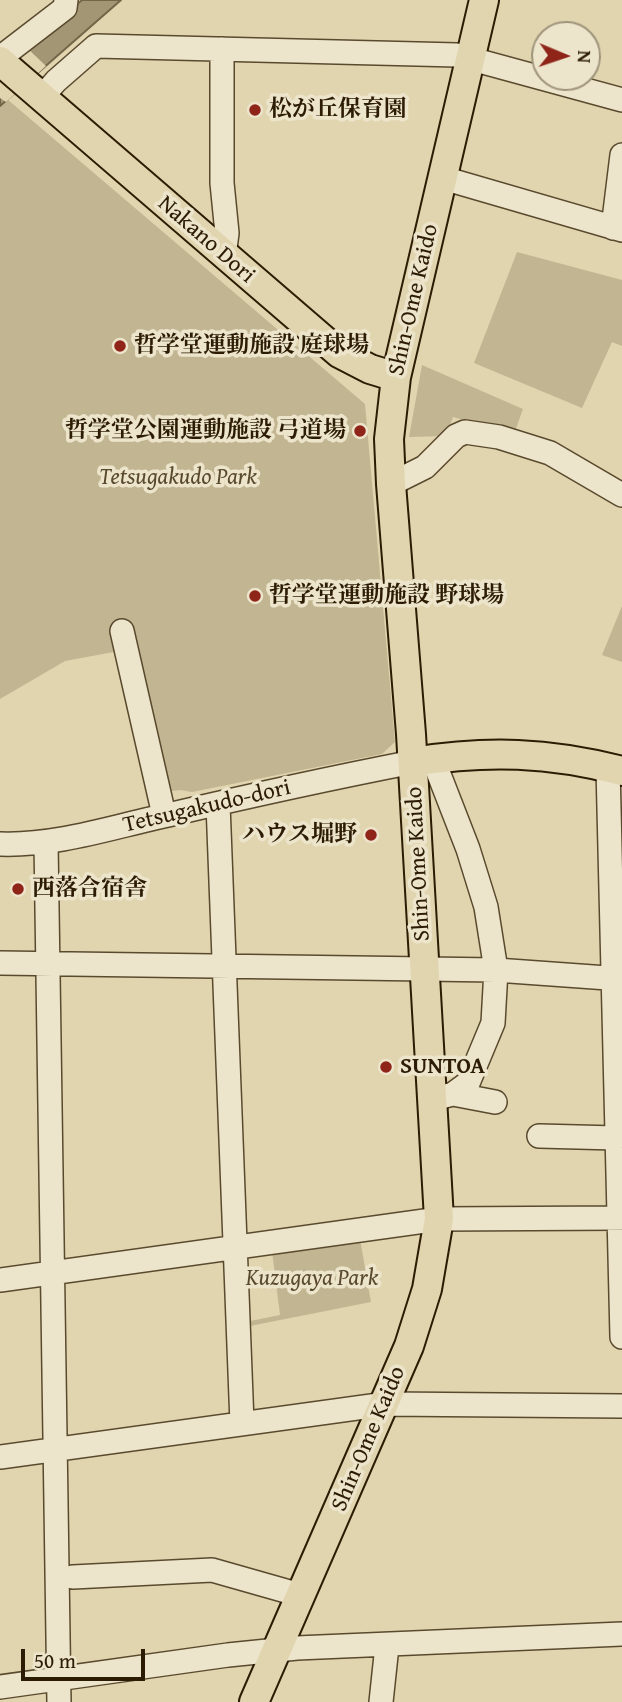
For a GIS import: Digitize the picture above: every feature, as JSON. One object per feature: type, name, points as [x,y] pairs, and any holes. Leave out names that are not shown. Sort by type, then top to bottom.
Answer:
[{"type":"main road","name":"Shin-Ome Kaido","points":[[254,1702],[409,1346],[428,1289],[439,1219],[443,1096],[425,969],[423,761],[391,484],[389,439],[396,377],[484,0]]},
{"type":"main road","points":[[2,61],[35,91]]},
{"type":"main road","name":"Nakano Dori","points":[[35,91],[339,353],[370,369],[396,377]]},
{"type":"main road","points":[[423,761],[490,754],[543,756],[615,769]]},
{"type":"street","points":[[2,61],[65,8],[66,0]]},
{"type":"street","points":[[35,91],[56,81],[96,46],[457,55],[622,100]]},
{"type":"street","points":[[222,49],[222,183],[227,233],[224,256]]},
{"type":"street","points":[[443,178],[618,229],[622,155]]},
{"type":"street","points":[[391,484],[425,467],[456,436],[465,432],[499,437],[550,453],[622,495]]},
{"type":"street","points":[[122,631],[164,816]]},
{"type":"street","points":[[423,761],[468,849],[486,907],[496,970],[493,1023],[468,1083],[443,1096]]},
{"type":"street","name":"Tetsugakudo-dori","points":[[0,844],[46,842],[423,761]]},
{"type":"street","points":[[615,769],[619,1110],[617,1138],[622,1337]]},
{"type":"street","points":[[218,804],[242,1423]]},
{"type":"street","points":[[46,842],[55,1449],[64,1578],[59,1702]]},
{"type":"street","points":[[0,963],[496,970],[617,979]]},
{"type":"street","points":[[443,1096],[495,1102]]},
{"type":"street","points":[[539,1136],[617,1138]]},
{"type":"street","points":[[0,1280],[439,1219],[620,1218]]},
{"type":"street","points":[[0,1457],[386,1404],[622,1406]]},
{"type":"street","points":[[64,1578],[212,1570],[300,1595]]},
{"type":"street","points":[[0,1687],[276,1650],[622,1634]]},
{"type":"street","points":[[381,1702],[387,1646]]},
{"type":"green space","name":"Tetsugakudo Park","points":[[0,93],[365,404],[395,742],[382,754],[192,792],[165,792],[130,649],[65,661],[0,699]]},
{"type":"green space","points":[[517,252],[622,280],[622,346],[612,342],[582,408],[474,363]]},
{"type":"green space","points":[[422,365],[523,409],[514,434],[453,417],[446,436],[409,437]]},
{"type":"green space","points":[[622,606],[622,662],[602,655]]},
{"type":"green space","name":"Kuzugaya Park","points":[[360,1239],[371,1302],[245,1327],[245,1322],[280,1315],[272,1251]]},
{"type":"shaded area","points":[[82,0],[121,0],[0,106],[0,70]]},
{"type":"pier","points":[[25,46],[46,66],[6,102],[0,98],[0,68]]},
{"type":"place","name":"松が丘保育園","points":[[255,110]]},
{"type":"place","name":"哲学堂運動施設 庭球場","points":[[120,346]]},
{"type":"place","name":"哲学堂公園運動施設 弓道場","points":[[360,431]]},
{"type":"place","name":"哲学堂運動施設 野球場","points":[[255,596]]},
{"type":"place","name":"ハウス堀野","points":[[371,835]]},
{"type":"place","name":"西落合宿舎","points":[[18,889]]},
{"type":"place","name":"SUNTOA","points":[[386,1067]]}]
